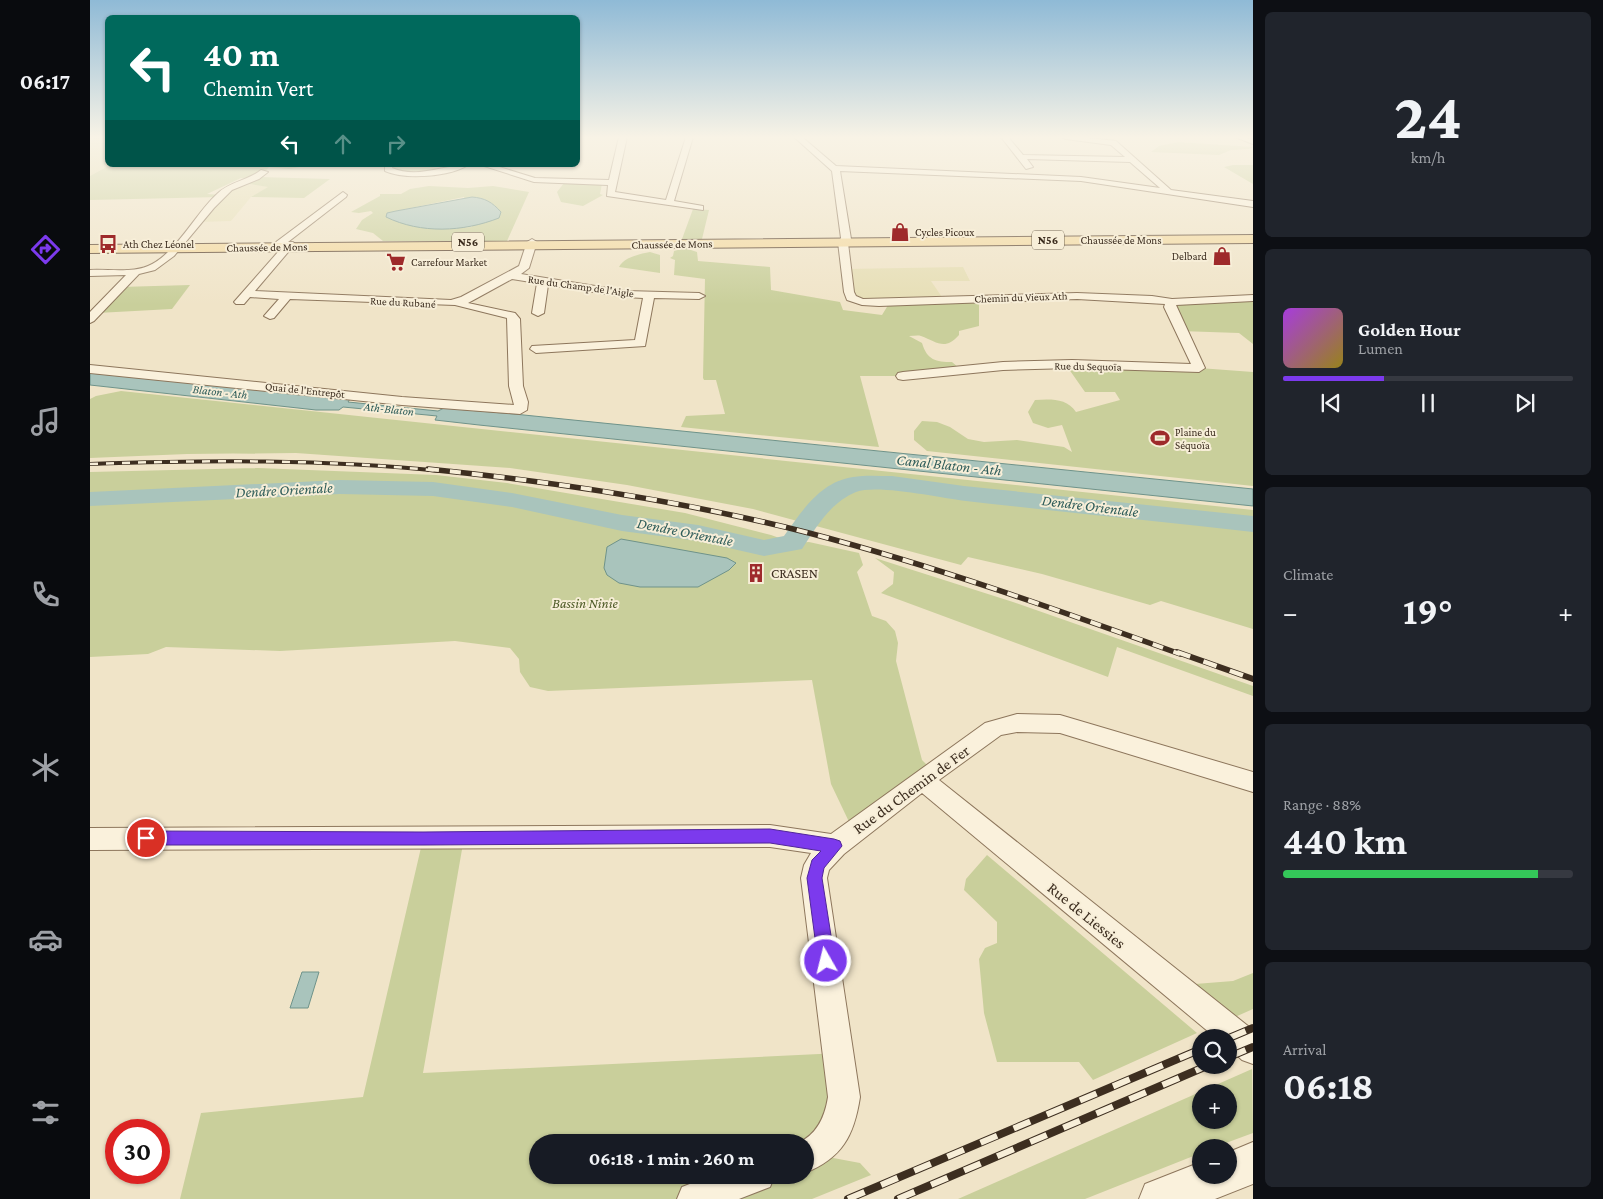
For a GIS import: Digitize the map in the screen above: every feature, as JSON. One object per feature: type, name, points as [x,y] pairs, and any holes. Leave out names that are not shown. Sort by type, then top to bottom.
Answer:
[{"type":"main road","name":"Chaussée de Mons","points":[[90,247],[1253,237]]},
{"type":"street","points":[[90,273],[136,271],[156,266],[225,193]]},
{"type":"street","points":[[610,193],[700,208]]},
{"type":"street","points":[[669,204],[671,193]]},
{"type":"street","points":[[839,193],[844,241]]},
{"type":"street","points":[[1185,193],[1253,204]]},
{"type":"street","name":"Rue du Rubané","points":[[343,195],[311,220],[304,223],[283,246],[243,298],[287,296],[443,304],[458,302],[524,268],[532,244]]},
{"type":"street","name":"Chemin du Vieux Ath","points":[[844,241],[850,296],[862,302],[1077,296],[1152,299],[1172,302],[1253,298]]},
{"type":"street","points":[[90,318],[136,271]]},
{"type":"street","name":"Rue du Champ de l'Aigle","points":[[509,276],[626,294],[648,295],[641,344],[536,349]]},
{"type":"street","points":[[538,313],[543,281]]},
{"type":"street","points":[[648,295],[700,296]]},
{"type":"street","points":[[270,316],[287,296]]},
{"type":"street","name":"Quai de l'Entrepôt","points":[[90,369],[402,401],[520,410],[521,402],[516,386],[514,319],[511,315],[462,305],[458,302]]},
{"type":"street","name":"Rue du Sequoïa","points":[[903,376],[1003,366],[1072,364],[1199,368],[1170,307],[1172,302]]},
{"type":"street","name":"Rue du Chemin de Fer","points":[[814,1153],[824,1145],[838,1122],[844,1097],[814,878],[817,865],[834,846],[994,729],[1017,723],[1060,724],[1253,782]]},
{"type":"street","name":"Rue de Liessies","points":[[922,780],[1253,1049]]},
{"type":"street","points":[[90,839],[770,836],[834,846]]},
{"type":"street","points":[[1237,1170],[1253,1163]]},
{"type":"street","points":[[694,1199],[734,1184]]},
{"type":"street","points":[[1160,1199],[1199,1184]]},
{"type":"shaded area","points":[[226,193],[258,193],[251,197],[231,221],[198,222]]},
{"type":"shaded area","points":[[963,267],[970,281],[931,281],[944,300],[856,301],[846,269]]},
{"type":"green space","points":[[90,193],[209,193],[207,194],[222,195],[220,197],[90,200]]},
{"type":"green space","points":[[258,193],[311,193],[304,198],[251,197]]},
{"type":"green space","points":[[529,193],[507,241],[383,241],[373,233],[356,229],[362,220],[373,213],[371,211],[351,212],[380,196],[380,194]],"holes":[[[464,197],[472,227],[428,228],[386,217],[387,213]]]},
{"type":"green space","points":[[557,193],[600,193],[603,195],[583,206],[561,202]]},
{"type":"green space","points":[[693,209],[709,210],[702,239],[682,239]]},
{"type":"green space","points":[[685,248],[697,252],[698,261],[770,267],[771,290],[840,302],[843,310],[882,315],[890,302],[977,302],[979,304],[979,326],[959,331],[959,335],[954,340],[945,344],[936,343],[920,336],[909,336],[922,343],[924,349],[933,359],[952,362],[959,368],[903,376],[860,376],[879,447],[681,427],[686,416],[725,414],[716,380],[704,380],[703,378],[705,279],[674,275],[675,260],[670,258],[673,256],[674,251]]},
{"type":"green space","points":[[650,252],[660,255],[660,273],[619,267],[628,258]]},
{"type":"green space","points":[[190,285],[172,309],[97,313],[120,287]]},
{"type":"green space","points":[[1253,298],[1253,344],[1239,333],[1180,331],[1170,305]]},
{"type":"green space","name":"Plaine du Séquoïa","points":[[1066,365],[1199,368],[1253,372],[1253,486],[927,451],[914,440],[914,431],[922,421],[937,422],[950,427],[968,439],[984,442],[1017,440],[1064,447],[1072,452],[1062,425],[1048,428],[1033,423],[1028,412],[1035,400],[1063,402],[1072,407],[1076,412],[1120,400],[1115,392],[1085,392]]},
{"type":"green space","points":[[121,391],[1253,510],[1253,629],[1161,601],[1150,605],[1042,574],[968,557],[961,565],[753,509],[627,485],[510,468],[296,453],[187,454],[90,458],[90,399]]},
{"type":"green space","name":"Bassin Ninie","points":[[258,468],[436,475],[507,483],[685,513],[771,535],[793,543],[809,542],[859,553],[863,565],[857,572],[872,616],[886,621],[895,631],[898,643],[896,661],[922,760],[934,772],[851,826],[831,784],[812,680],[548,691],[530,687],[520,672],[519,659],[510,648],[455,641],[280,651],[166,647],[148,654],[90,657],[90,472]]},
{"type":"green space","points":[[875,558],[1013,602],[1253,686],[1253,696],[1117,647],[1108,677],[881,593],[893,584],[894,572]]},
{"type":"green space","points":[[464,838],[423,1073],[840,1053],[844,1084],[814,1150],[814,1134],[529,1134],[529,1184],[814,1184],[814,1154],[860,1163],[871,1175],[812,1199],[180,1199],[201,1113],[363,1097],[423,839]]},
{"type":"green space","points":[[987,855],[1192,1029],[1192,1035],[1093,1080],[1079,1062],[997,1062],[984,1013],[979,959],[985,948],[997,943],[997,922],[964,890],[966,879]]},
{"type":"green space","points":[[1253,973],[1253,1009],[1235,1017],[1195,984],[1233,981]]},
{"type":"green space","points":[[1252,1069],[1253,1133],[1237,1139],[1192,1139],[1192,1157],[1085,1199],[958,1199],[1192,1096],[1192,1129],[1237,1129],[1237,1084],[1218,1084]]},
{"type":"water","points":[[472,197],[488,201],[501,212],[499,218],[471,226],[442,229],[413,226],[386,217],[387,213]]},
{"type":"water","points":[[90,373],[350,399],[348,402],[438,411],[444,408],[514,414],[1253,489],[1253,506],[435,420],[437,416],[343,407],[339,410],[316,410],[90,385]]},
{"type":"water","points":[[621,539],[727,558],[736,563],[729,570],[698,587],[640,587],[619,583],[607,575],[604,568],[607,547]]},
{"type":"water","points":[[302,972],[319,972],[308,1008],[290,1008]]},
{"type":"waterway","name":"Dendre Orientale","points":[[90,499],[340,487],[433,489],[512,500],[622,523],[698,533],[764,548],[793,543],[815,510],[833,494],[854,484],[892,483],[964,493],[1253,524]]},
{"type":"railway","points":[[90,464],[309,462],[440,471]]},
{"type":"railway","points":[[428,469],[524,480],[667,502],[809,533],[950,574],[1180,654]]},
{"type":"railway","points":[[1177,652],[1253,679]]},
{"type":"railway","points":[[1237,1035],[1253,1028]]},
{"type":"railway","points":[[1237,1054],[1253,1047]]},
{"type":"railway","points":[[848,1199],[1192,1053]]},
{"type":"railway","points":[[898,1199],[1192,1072]]},
{"type":"place","name":"Cycles Picoux","points":[[900,232]]},
{"type":"place","name":"Ath Chez Léonel","points":[[108,244]]},
{"type":"place","name":"Delbard","points":[[1222,256]]},
{"type":"place","name":"Carrefour Market","points":[[396,262]]},
{"type":"place","name":"Plaine du Séquoïa","points":[[1160,438]]},
{"type":"place","name":"CRASEN","points":[[756,573]]},
{"type":"route","points":[[146,838],[423,839],[777,836],[834,846],[817,865],[814,878],[826,961]]},
{"type":"water label","name":"Blaton - Ath","points":[[220,392]]},
{"type":"water label","name":"Ath-Blaton","points":[[389,409]]},
{"type":"water label","name":"Canal Blaton - Ath","points":[[949,465]]}]
